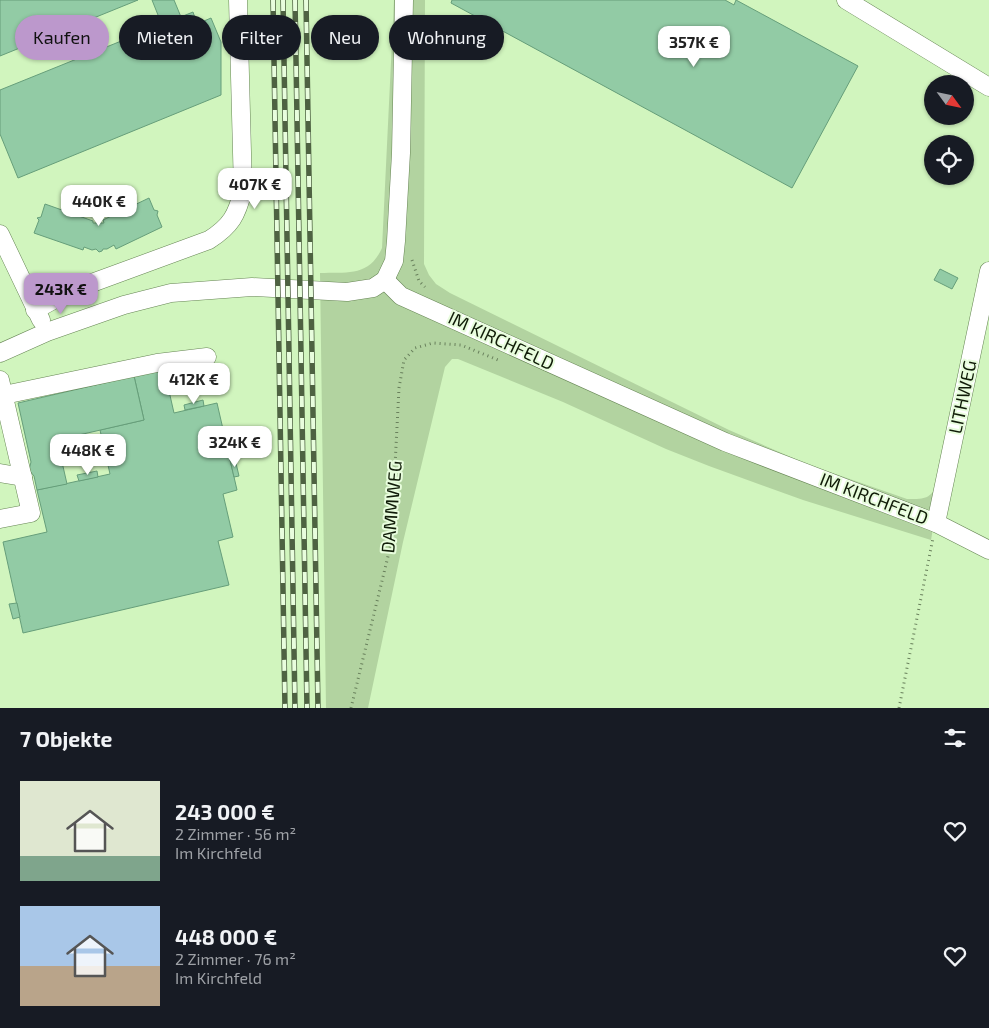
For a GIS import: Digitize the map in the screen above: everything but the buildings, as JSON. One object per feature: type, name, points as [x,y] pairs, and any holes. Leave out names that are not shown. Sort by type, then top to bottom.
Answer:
[{"type":"street","points":[[36,310],[70,291],[209,240],[231,223],[239,209],[243,190],[238,0]]},
{"type":"street","points":[[0,353],[48,332],[124,304],[170,293],[252,287],[347,292],[373,288],[385,280],[394,261],[396,240],[401,153],[404,0]]},
{"type":"street","points":[[846,0],[989,87]]},
{"type":"street","points":[[0,234],[48,332]]},
{"type":"street","name":"LITHWEG","points":[[936,523],[989,271]]},
{"type":"street","name":"IM KIRCHFELD","points":[[385,280],[401,296],[616,394],[726,442],[936,523],[989,550]]},
{"type":"street","points":[[0,519],[31,513],[2,388],[157,363],[207,357]]},
{"type":"street","points":[[0,472],[23,477]]},
{"type":"path","name":"DAMMWEG","points":[[351,708],[391,544],[399,388],[404,360],[415,348],[433,343],[456,344]]},
{"type":"path","points":[[898,708],[936,523]]},
{"type":"green space","points":[[394,0],[425,0],[425,15],[393,15]]},
{"type":"green space","points":[[391,60],[425,60],[424,264],[436,284],[450,293],[729,430],[807,464],[907,499],[927,497],[941,482],[931,540],[803,500],[709,466],[666,449],[563,402],[458,359],[452,359],[445,367],[403,542],[368,708],[326,708],[320,273],[348,272],[364,268],[371,264],[382,248]]},
{"type":"railway","points":[[273,0],[285,708]]},
{"type":"railway","points":[[283,0],[295,708]]},
{"type":"railway","points":[[295,0],[307,708]]},
{"type":"railway","points":[[306,0],[318,708]]}]
